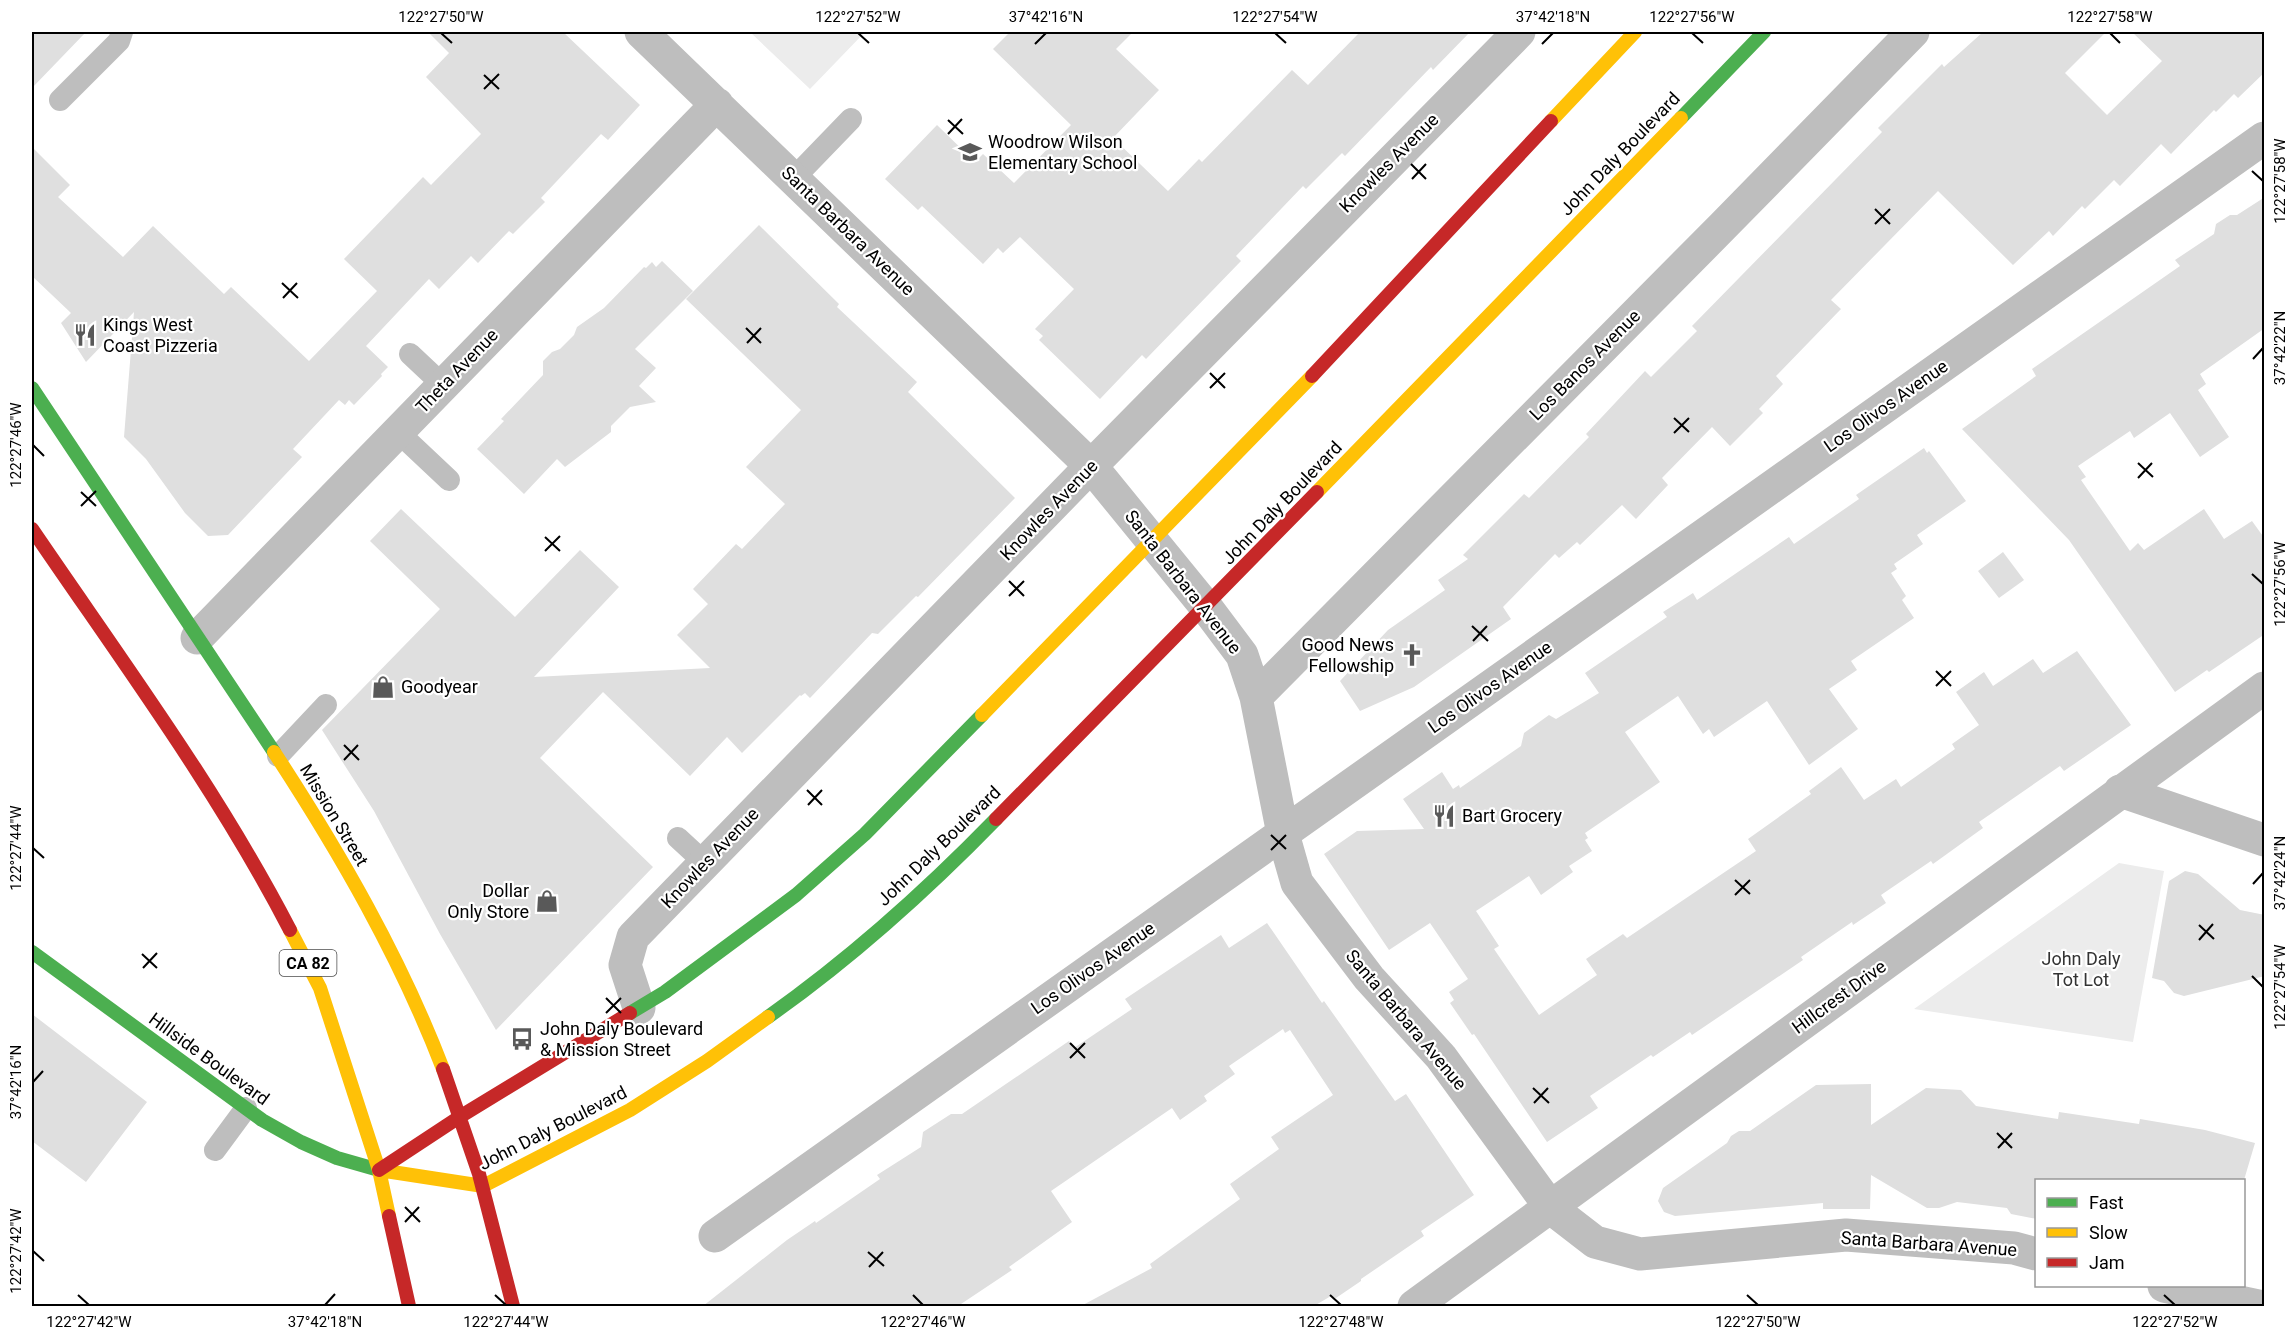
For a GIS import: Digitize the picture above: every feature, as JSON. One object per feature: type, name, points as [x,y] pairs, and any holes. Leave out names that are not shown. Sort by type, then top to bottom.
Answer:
[{"type":"main road","points":[[379,1170],[461,1116],[639,1008],[713,957],[796,895],[865,834],[1289,400],[1635,32]]},
{"type":"main road","name":"John Daly Boulevard","points":[[379,1170],[483,1186],[630,1110],[716,1055],[847,956],[980,836],[1206,607],[1764,32]]},
{"type":"main road","name":"Mission Street","points":[[32,388],[278,756],[364,901],[433,1043],[461,1116],[483,1186],[513,1306]]},
{"type":"main road","name":"CA 82","points":[[32,529],[198,774],[273,897],[320,988],[379,1170],[409,1306]]},
{"type":"main road","name":"Hillside Boulevard","points":[[32,952],[262,1120],[337,1158],[379,1170]]},
{"type":"street","name":"Santa Barbara Avenue","points":[[641,32],[1091,466],[1206,607],[1242,655],[1256,697],[1283,834],[1297,883],[1369,978],[1441,1058],[1551,1208],[1595,1242],[1640,1254],[1846,1235],[2014,1248],[2035,1253]]},
{"type":"street","name":"Knowles Avenue","points":[[639,1008],[625,965],[633,936],[1091,466],[1519,32]]},
{"type":"street","name":"Los Banos Avenue","points":[[1256,697],[1913,32]]},
{"type":"street","name":"Theta Avenue","points":[[197,638],[717,104]]},
{"type":"street","name":"Los Olivos Avenue","points":[[714,1236],[2265,138]]},
{"type":"street","name":"Hillcrest Drive","points":[[1414,1306],[2120,791],[2265,688]]},
{"type":"street","points":[[2120,791],[2265,840]]},
{"type":"street","points":[[2169,1287],[2258,1306]]},
{"type":"lane","points":[[60,100],[119,40],[122,32]]},
{"type":"lane","points":[[794,178],[851,119]]},
{"type":"lane","points":[[410,354],[443,385]]},
{"type":"lane","points":[[398,432],[449,480]]},
{"type":"lane","points":[[278,756],[326,705]]},
{"type":"lane","points":[[678,837],[705,863]]},
{"type":"lane","points":[[215,1150],[246,1108]]},
{"type":"green space","points":[[750,32],[865,32],[810,89]]},
{"type":"green space","name":"John Daly Tot Lot","points":[[2119,863],[2164,871],[2133,1042],[1914,1009]]},
{"type":"building","points":[[32,32],[86,32],[32,88]]},
{"type":"building","points":[[428,32],[563,32],[640,105],[608,140],[601,134],[541,198],[545,202],[513,234],[509,231],[478,263],[471,256],[439,289],[429,279],[366,346],[388,367],[381,374],[382,376],[354,405],[349,400],[345,405],[339,400],[293,449],[302,457],[228,535],[208,536],[185,513],[146,459],[124,437],[134,312],[86,362],[61,323],[71,313],[32,276],[32,147],[70,185],[58,197],[123,257],[153,226],[224,294],[231,287],[309,361],[377,291],[344,259],[423,177],[431,185],[481,134],[426,77],[449,53]]},
{"type":"building","points":[[1010,32],[1133,32],[1116,49],[1159,90],[1113,138],[1168,191],[1199,159],[1202,162],[1292,70],[1308,85],[1360,32],[1470,32],[1433,70],[1431,67],[1345,156],[1342,153],[1306,189],[1303,186],[1236,256],[1241,261],[1146,359],[1142,355],[1100,399],[1039,340],[1043,336],[1035,329],[1074,289],[1020,237],[1003,253],[998,248],[983,264],[922,206],[918,210],[885,179],[937,125],[975,162],[983,154],[1014,183],[1071,125],[993,49]]},
{"type":"building","points":[[1983,32],[2106,32],[2065,73],[2107,115],[2162,61],[2132,32],[2265,32],[2265,72],[2238,98],[2234,94],[2216,112],[2214,110],[2171,154],[2161,144],[2120,186],[2114,180],[2085,209],[2082,206],[2053,236],[2049,231],[2013,265],[1938,191],[1831,300],[1841,309],[1776,376],[1783,384],[1759,409],[1763,413],[1730,446],[1712,427],[1662,478],[1668,485],[1636,519],[1622,505],[1580,545],[1577,542],[1559,558],[1555,554],[1503,607],[1511,619],[1414,687],[1360,711],[1340,681],[1388,630],[1445,590],[1438,580],[1468,559],[1463,555],[1524,494],[1529,498],[1589,437],[1586,434],[1645,371],[1651,377],[1697,331],[1692,326],[1882,132],[1878,128],[1942,64],[1944,67]]},
{"type":"building","points":[[2265,197],[2265,328],[2200,374],[2206,384],[2198,390],[2229,437],[2200,457],[2170,413],[2134,438],[2130,431],[2078,466],[2086,477],[2081,480],[2130,551],[2138,543],[2144,550],[2204,509],[2224,539],[2252,521],[2265,539],[2265,634],[2175,692],[2069,540],[1962,429],[2036,376],[2032,369],[2180,266],[2175,260],[2214,234],[2216,224],[2230,215],[2237,215]]},
{"type":"building","points":[[759,225],[839,304],[837,307],[917,382],[908,392],[1015,498],[918,597],[916,596],[878,634],[872,633],[810,698],[805,693],[800,695],[742,753],[727,737],[690,776],[603,692],[540,758],[653,867],[496,1030],[440,934],[374,811],[322,730],[440,609],[370,541],[401,509],[515,617],[580,550],[619,587],[534,677],[710,668],[677,635],[708,604],[693,589],[736,544],[742,549],[785,504],[746,467],[801,410],[686,299]]},
{"type":"building","points":[[662,261],[693,291],[635,349],[656,368],[639,386],[656,402],[630,407],[611,426],[611,432],[565,467],[557,459],[524,494],[477,449],[504,421],[501,419],[543,375],[543,361],[552,352],[560,349],[574,335],[577,327],[604,308],[644,267],[646,268],[652,262],[656,267]]},
{"type":"building","points":[[1924,448],[1927,453],[1929,451],[1966,501],[1917,535],[1923,544],[1894,564],[1897,569],[1891,573],[1906,596],[1902,600],[1914,618],[1851,661],[1857,670],[1829,689],[1858,729],[1809,765],[1767,701],[1714,737],[1709,729],[1703,734],[1678,696],[1625,732],[1660,782],[1585,833],[1588,838],[1585,840],[1592,851],[1569,866],[1573,872],[1541,895],[1529,876],[1476,911],[1499,946],[1494,949],[1539,1015],[1597,975],[1586,959],[1623,934],[1627,938],[1756,851],[1748,839],[1811,794],[1809,791],[1841,767],[1864,800],[1896,779],[1901,787],[1955,749],[1952,744],[1979,725],[1956,692],[1984,672],[1993,686],[2033,659],[2043,673],[2077,651],[2131,725],[2064,771],[2060,766],[1979,822],[1983,828],[1933,864],[1931,861],[1881,895],[1886,903],[1853,925],[1852,922],[1801,957],[1803,960],[1692,1035],[1690,1032],[1653,1057],[1651,1055],[1590,1096],[1598,1108],[1547,1142],[1474,1034],[1472,1035],[1450,1003],[1454,1000],[1449,992],[1468,979],[1430,923],[1389,950],[1324,854],[1357,831],[1424,829],[1403,799],[1442,772],[1453,789],[1459,785],[1460,788],[1521,746],[1524,733],[1549,715],[1556,719],[1599,693],[1585,673],[1667,617],[1663,612],[1693,593],[1697,600],[1789,537],[1794,544],[1859,499],[1856,495]]},
{"type":"building","points":[[2003,552],[2024,580],[1999,598],[1978,571]]},
{"type":"building","points":[[2185,871],[2198,874],[2240,910],[2265,915],[2265,976],[2184,996],[2174,993],[2164,981],[2152,978],[2169,881]]},
{"type":"building","points":[[1267,923],[1322,1003],[1324,1001],[1395,1101],[1406,1094],[1474,1195],[1421,1231],[1424,1236],[1336,1298],[1331,1296],[1314,1306],[1081,1306],[1152,1268],[1150,1264],[1240,1199],[1230,1184],[1279,1149],[1271,1137],[1333,1095],[1290,1030],[1285,1033],[1283,1029],[1229,1066],[1235,1074],[1204,1096],[1207,1101],[1180,1120],[1172,1108],[1051,1191],[1072,1222],[1009,1267],[1012,1270],[958,1306],[703,1306],[787,1240],[880,1179],[877,1175],[921,1147],[923,1132],[951,1114],[962,1114],[1069,1041],[1074,1048],[1132,1009],[1125,999],[1221,935],[1229,948]]},
{"type":"building","points":[[32,1014],[147,1102],[86,1182],[32,1141]]},
{"type":"building","points":[[1871,1084],[1871,1125],[1926,1088],[1961,1090],[1976,1106],[2058,1119],[2059,1112],[2139,1124],[2140,1119],[2205,1130],[2255,1143],[2244,1179],[2035,1179],[2035,1219],[2011,1214],[2007,1208],[1957,1202],[1939,1208],[1927,1208],[1871,1175],[1870,1209],[1823,1209],[1823,1203],[1675,1216],[1664,1212],[1658,1201],[1663,1188],[1727,1143],[1731,1136],[1739,1131],[1750,1131],[1816,1085]]},
{"type":"traffic: fast","points":[[1681,118],[1764,32]]},
{"type":"traffic: fast","points":[[32,388],[274,752]]},
{"type":"traffic: fast","points":[[630,1013],[665,992],[796,895],[865,834],[982,715]]},
{"type":"traffic: fast","points":[[768,1017],[858,948],[942,872],[996,819]]},
{"type":"traffic: fast","points":[[32,952],[262,1120],[301,1142],[337,1158],[379,1170]]},
{"type":"traffic: slow","points":[[1551,121],[1635,32]]},
{"type":"traffic: slow","points":[[1317,492],[1681,118]]},
{"type":"traffic: slow","points":[[982,715],[1312,376]]},
{"type":"traffic: slow","points":[[274,752],[322,828],[367,906],[408,986],[443,1069]]},
{"type":"traffic: slow","points":[[290,930],[320,988],[379,1170],[389,1216]]},
{"type":"traffic: slow","points":[[379,1170],[483,1186],[630,1110],[707,1061],[768,1017]]},
{"type":"traffic: jam","points":[[1312,376],[1551,121]]},
{"type":"traffic: jam","points":[[996,819],[1317,492]]},
{"type":"traffic: jam","points":[[32,529],[200,776],[262,878],[290,930]]},
{"type":"traffic: jam","points":[[379,1170],[461,1116],[630,1013]]},
{"type":"traffic: jam","points":[[443,1069],[479,1174],[513,1306]]},
{"type":"traffic: jam","points":[[389,1216],[409,1306]]},
{"type":"place","name":"Woodrow Wilson Elementary School","points":[[970,152]]},
{"type":"place","name":"Kings West Coast Pizzeria","points":[[85,335]]},
{"type":"place","name":"Good News Fellowship","points":[[1412,655]]},
{"type":"place","name":"Goodyear","points":[[383,687]]},
{"type":"place","name":"Bart Grocery","points":[[1444,816]]},
{"type":"place","name":"Dollar Only Store","points":[[547,901]]},
{"type":"place","name":"John Daly Boulevard & Mission Street","points":[[522,1039]]}]
